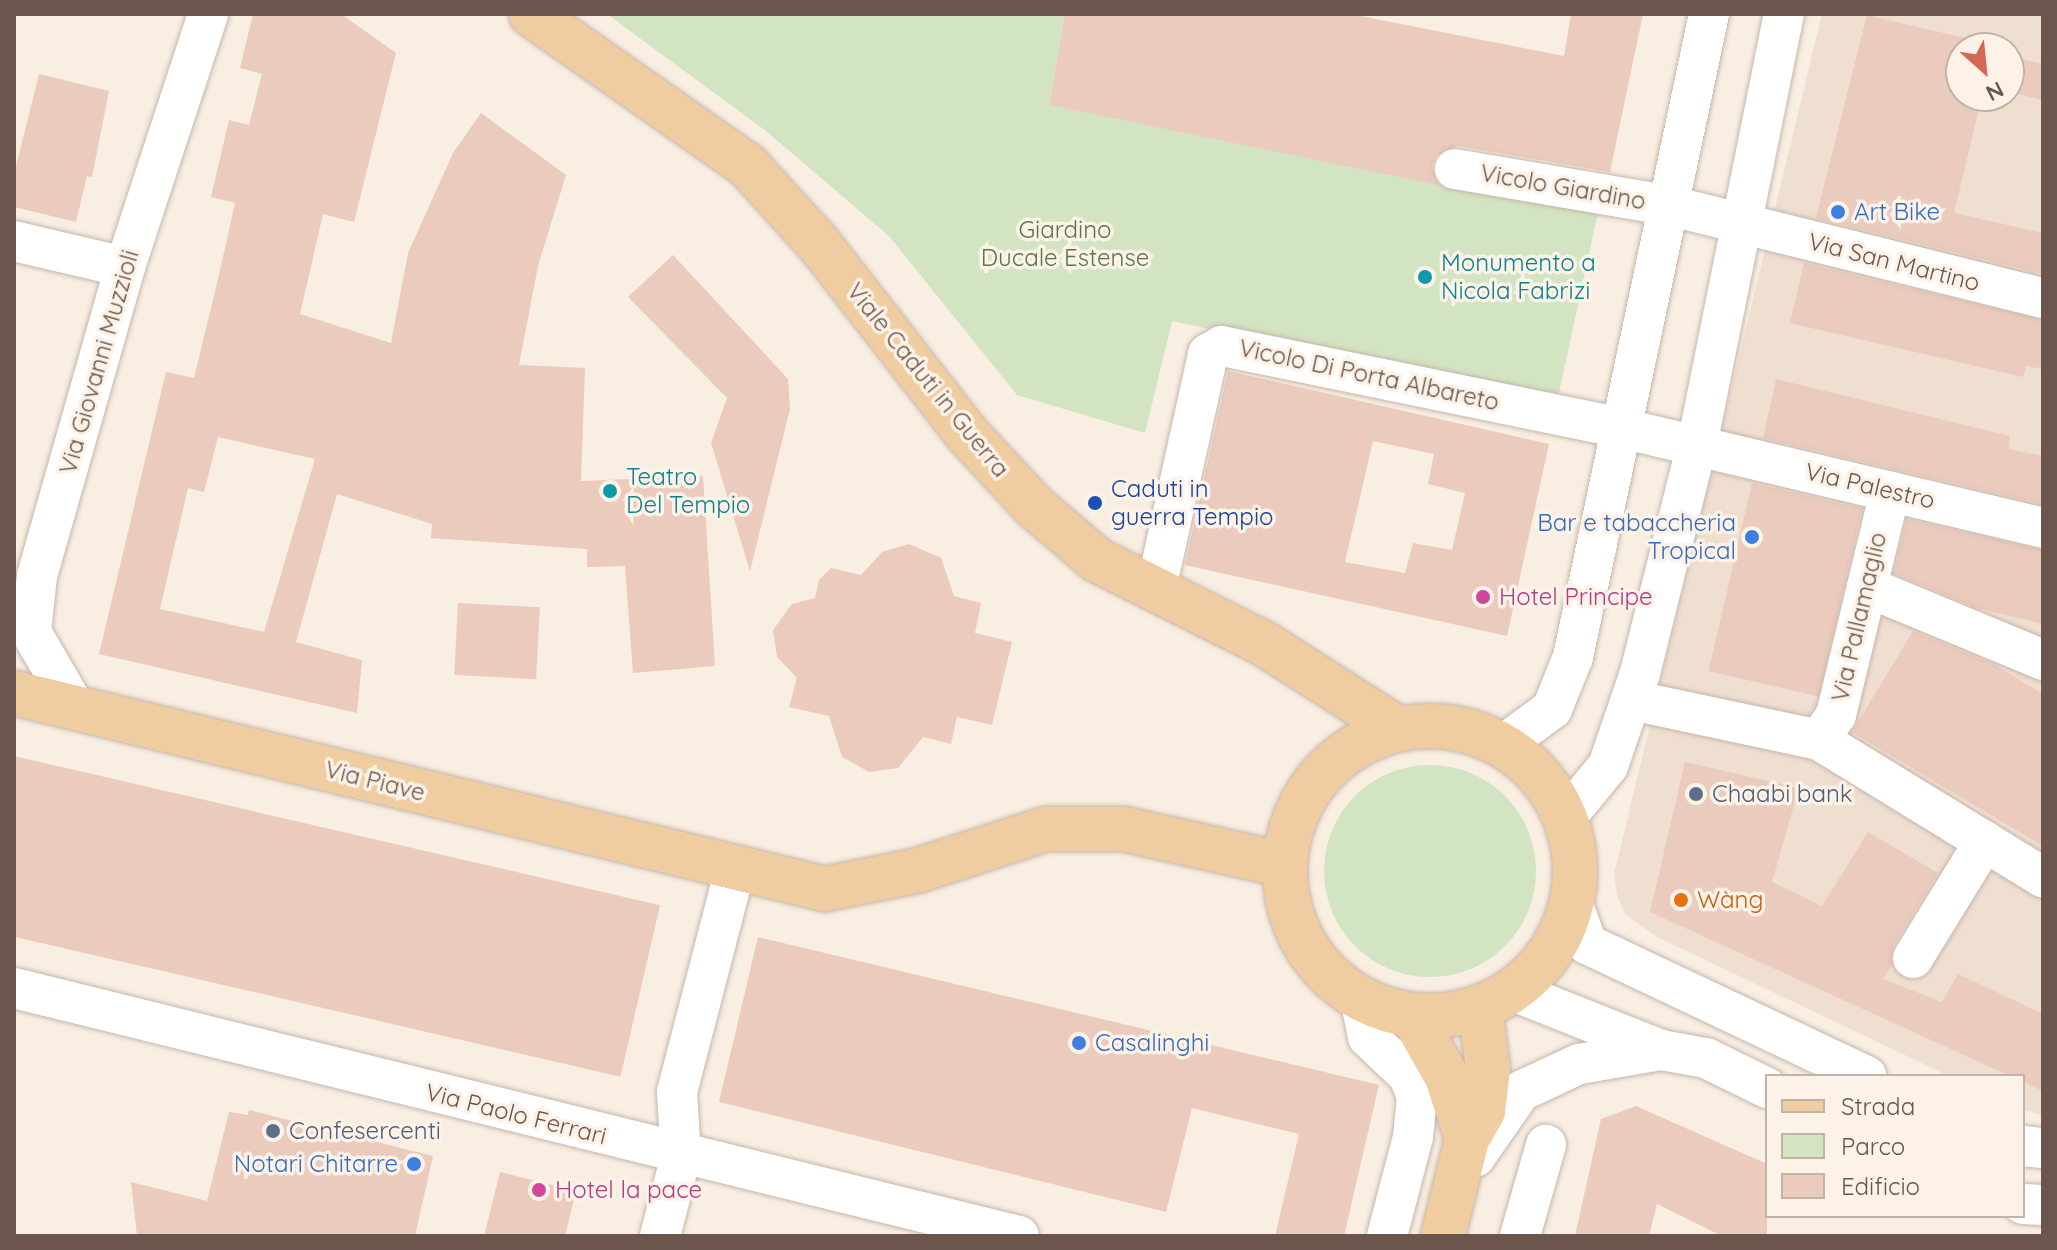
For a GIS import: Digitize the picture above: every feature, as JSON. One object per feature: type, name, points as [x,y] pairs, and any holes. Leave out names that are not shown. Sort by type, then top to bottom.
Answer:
[{"type":"main road","name":"Viale Caduti in Guerra","points":[[531,14],[747,165],[819,244],[967,434],[1035,507],[1097,560],[1263,643],[1398,729]]},
{"type":"main road","name":"Via Piave","points":[[14,693],[735,870],[825,889],[864,885],[1046,829],[1124,829],[1285,865]]},
{"type":"main road","points":[[1458,728],[1503,745],[1538,772],[1566,817],[1575,849],[1572,902],[1548,956],[1496,999],[1412,1015],[1360,997],[1336,982],[1299,934],[1285,865],[1294,818],[1321,774],[1351,749],[1398,729],[1458,728]]},
{"type":"main road","points":[[1443,1236],[1467,1139],[1483,1111],[1496,999]]},
{"type":"main road","points":[[1412,1015],[1447,1077],[1467,1139]]},
{"type":"street","name":"Via Giovanni Muzzioli","points":[[74,706],[31,632],[37,576],[125,267],[208,14]]},
{"type":"street","points":[[1503,745],[1552,709],[1563,687],[1625,429],[1709,14]]},
{"type":"street","points":[[1566,817],[1608,766],[1631,700],[1697,445],[1745,226],[1784,14]]},
{"type":"street","name":"Vicolo Giardino","points":[[1455,169],[1671,206],[1745,226]]},
{"type":"street","name":"Via San Martino","points":[[1745,226],[2043,298]]},
{"type":"street","points":[[14,241],[125,267]]},
{"type":"street","name":"Vicolo Di Porta Albareto","points":[[1156,589],[1208,354],[1222,346],[1697,445]]},
{"type":"street","name":"Via Palestro","points":[[1697,445],[2043,528]]},
{"type":"street","name":"Via Pallamaglio","points":[[1819,740],[1836,715],[1890,491]]},
{"type":"street","points":[[1867,587],[2043,660]]},
{"type":"street","points":[[1631,700],[1819,740],[2043,877]]},
{"type":"street","points":[[1913,958],[1985,841]]},
{"type":"street","points":[[660,1236],[681,1156],[677,1092],[735,870]]},
{"type":"street","points":[[1572,902],[1587,944],[1862,1074]]},
{"type":"street","name":"Via Paolo Ferrari","points":[[14,988],[1002,1234]]},
{"type":"street","points":[[1360,997],[1368,1037],[1409,1076],[1417,1097],[1413,1137],[1387,1236]]},
{"type":"street","points":[[1496,999],[1661,1050],[1706,1058],[1765,1087]]},
{"type":"street","points":[[1454,1189],[1521,1091],[1579,1064],[1661,1050]]},
{"type":"street","points":[[1520,1236],[1546,1145]]},
{"type":"shaded area","points":[[1822,14],[2043,14],[2043,1115],[2025,1110],[2025,1074],[1945,1074],[1657,937],[1625,914],[1617,895],[1614,874]]},
{"type":"green space","name":"Giardino Ducale Estense","points":[[607,14],[1065,14],[1049,105],[1598,212],[1557,402],[1172,321],[1145,433],[1017,395],[889,236],[766,131]]},
{"type":"green space","points":[[1430,765],[1471,773],[1505,796],[1528,830],[1536,871],[1528,912],[1505,946],[1471,969],[1430,977],[1389,969],[1355,946],[1332,912],[1324,871],[1332,830],[1355,796],[1389,773]]},
{"type":"building","points":[[253,14],[341,14],[396,53],[354,222],[323,214],[300,314],[391,343],[408,253],[453,153],[481,113],[566,175],[538,266],[519,365],[585,368],[581,481],[703,476],[715,666],[633,673],[625,566],[587,567],[587,549],[431,538],[432,524],[337,494],[296,642],[362,660],[357,713],[99,654],[166,372],[194,378],[218,279],[235,203],[211,197],[229,120],[249,125],[262,74],[240,68]],"holes":[[[218,437],[315,459],[264,632],[160,609],[188,488],[204,492]]]},
{"type":"building","points":[[1065,14],[1350,14],[1564,56],[1571,14],[1643,14],[1610,172],[1458,146],[1437,155],[1432,166],[1438,185],[1049,105]]},
{"type":"building","points":[[1867,15],[1945,33],[1945,112],[1978,112],[1954,213],[2043,233],[2043,274],[1816,218]]},
{"type":"building","points":[[2025,60],[2043,64],[2043,100],[2025,96]]},
{"type":"building","points":[[39,74],[109,91],[92,177],[87,176],[76,222],[14,207],[14,174]]},
{"type":"building","points":[[673,255],[788,379],[790,409],[750,571],[711,443],[727,398],[628,297]]},
{"type":"building","points":[[1804,263],[2043,320],[2043,369],[2026,366],[2023,377],[1790,323]]},
{"type":"building","points":[[1228,371],[1549,444],[1507,636],[1185,565]],"holes":[[[1373,441],[1434,454],[1428,484],[1465,493],[1452,550],[1413,543],[1405,573],[1345,562]]]},
{"type":"building","points":[[1776,379],[2010,436],[2009,449],[2043,456],[2043,504],[1763,438]]},
{"type":"building","points":[[1752,483],[1862,508],[1819,696],[1709,671]]},
{"type":"building","points":[[1907,519],[2043,550],[2043,624],[1976,608],[1894,573]]},
{"type":"building","points":[[909,544],[941,558],[954,596],[981,603],[975,633],[1012,642],[992,725],[957,717],[951,744],[923,737],[898,768],[869,772],[842,757],[829,716],[789,707],[797,678],[777,657],[773,630],[792,604],[815,598],[819,580],[831,568],[861,575],[882,552]]},
{"type":"building","points":[[458,603],[540,607],[536,679],[454,675]]},
{"type":"building","points":[[1913,631],[1993,664],[2043,694],[2043,846],[1852,732]]},
{"type":"building","points":[[14,756],[660,905],[620,1077],[14,937]]},
{"type":"building","points":[[1685,762],[1799,788],[1772,882],[1822,906],[1868,832],[1938,873],[1893,946],[1892,965],[1883,979],[1942,1002],[1958,974],[2043,1014],[2043,1091],[2025,1083],[2025,1074],[2006,1074],[1650,912]]},
{"type":"building","points":[[758,937],[1379,1085],[1344,1236],[1275,1236],[1299,1134],[1192,1108],[1166,1212],[719,1102]]},
{"type":"building","points":[[1636,1106],[1765,1163],[1767,1236],[1722,1236],[1657,1204],[1649,1236],[1575,1236],[1601,1119]]},
{"type":"building","points":[[249,1110],[433,1156],[415,1236],[137,1236],[131,1182],[207,1201],[229,1112],[248,1115]]},
{"type":"building","points":[[500,1172],[576,1191],[565,1236],[484,1236]]},
{"type":"place","name":"Art Bike","points":[[1838,212]]},
{"type":"place","name":"Monumento a Nicola Fabrizi","points":[[1425,277]]},
{"type":"place","name":"Teatro Del Tempio","points":[[610,491]]},
{"type":"place","name":"Caduti in guerra Tempio","points":[[1095,503]]},
{"type":"place","name":"Bar e tabaccheria Tropical","points":[[1752,537]]},
{"type":"place","name":"Hotel Principe","points":[[1483,597]]},
{"type":"place","name":"Chaabi bank","points":[[1696,794]]},
{"type":"place","name":"Wàng","points":[[1681,900]]},
{"type":"place","name":"Casalinghi","points":[[1079,1043]]},
{"type":"place","name":"Confesercenti","points":[[273,1131]]},
{"type":"place","name":"Notari Chitarre","points":[[414,1164]]},
{"type":"place","name":"Hotel la pace","points":[[539,1190]]}]
